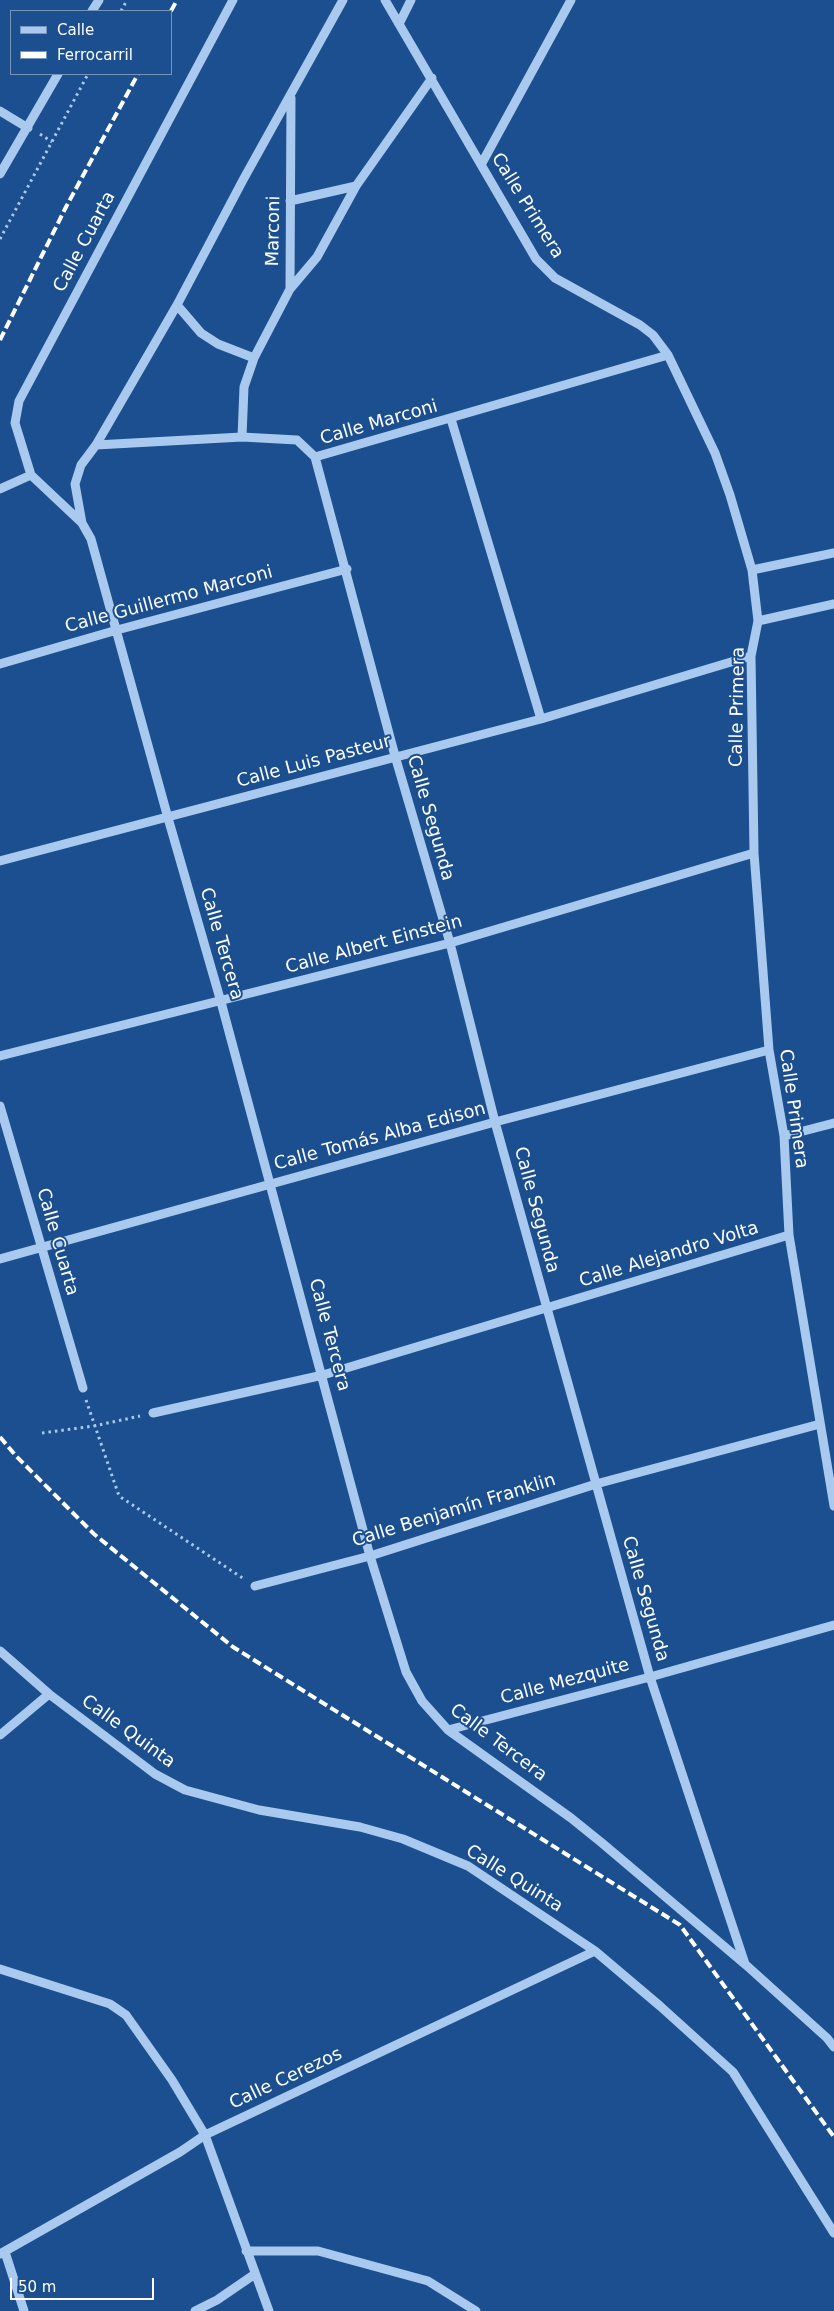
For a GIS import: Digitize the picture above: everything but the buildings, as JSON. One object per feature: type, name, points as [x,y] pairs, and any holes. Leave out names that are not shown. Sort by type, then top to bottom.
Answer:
[{"type":"street","name":"Calle Cuarta","points":[[31,475],[15,423],[19,401],[233,0]]},
{"type":"street","name":"Marconi","points":[[82,523],[75,484],[81,465],[96,445],[177,304],[243,180],[343,0]]},
{"type":"street","name":"Calle Primera","points":[[385,0],[536,259],[555,278],[640,325],[653,335],[668,354],[715,453],[752,570],[758,621],[751,656],[754,853],[769,1050],[784,1136],[789,1236],[834,1506]]},
{"type":"street","points":[[400,24],[412,0]]},
{"type":"street","points":[[482,164],[570,0]]},
{"type":"street","points":[[0,174],[57,75]]},
{"type":"street","points":[[290,289],[317,257],[356,186],[432,78]]},
{"type":"street","name":"Marconi","points":[[242,437],[244,387],[254,358],[290,289],[291,96]]},
{"type":"street","points":[[0,111],[28,128]]},
{"type":"street","points":[[290,201],[356,186]]},
{"type":"street","points":[[177,304],[201,333],[218,344],[254,358]]},
{"type":"street","name":"Calle Marconi","points":[[96,445],[242,437],[297,440],[315,457],[451,419],[668,354]]},
{"type":"street","points":[[451,419],[541,719]]},
{"type":"street","name":"Calle Segunda","points":[[315,457],[347,569],[395,756],[450,943],[495,1122],[546,1309],[650,1677],[746,1965]]},
{"type":"street","points":[[0,490],[31,475]]},
{"type":"street","name":"Calle Tercera","points":[[31,475],[82,523],[91,539],[221,1002],[323,1375],[370,1556],[406,1672],[422,1701],[448,1730],[571,1818],[746,1965],[827,2038],[834,2047]]},
{"type":"street","points":[[752,570],[834,553]]},
{"type":"street","name":"Calle Guillermo Marconi","points":[[0,664],[117,630],[347,569]]},
{"type":"street","points":[[758,621],[834,604]]},
{"type":"street","name":"Calle Luis Pasteur","points":[[0,861],[541,719],[751,656]]},
{"type":"street","name":"Calle Albert Einstein","points":[[0,1056],[450,943],[754,853]]},
{"type":"street","name":"Calle Tomás Alba Edison","points":[[0,1258],[495,1122],[769,1050]]},
{"type":"street","name":"Calle Cuarta","points":[[0,1106],[83,1388]]},
{"type":"street","points":[[784,1136],[834,1123]]},
{"type":"street","name":"Calle Alejandro Volta","points":[[153,1413],[323,1375],[789,1236]]},
{"type":"street","name":"Calle Benjamín Franklin","points":[[255,1586],[370,1556],[596,1484],[820,1424]]},
{"type":"street","name":"Calle Mezquite","points":[[448,1730],[650,1677],[834,1625]]},
{"type":"street","name":"Calle Quinta","points":[[0,1651],[49,1694],[155,1774],[185,1790],[259,1810],[360,1827],[404,1839],[468,1866],[595,1951],[733,2072],[834,2234]]},
{"type":"street","points":[[0,1735],[49,1694]]},
{"type":"street","name":"Calle Cerezos","points":[[2,2253],[180,2152],[205,2135],[595,1951]]},
{"type":"street","points":[[0,1969],[110,2004],[126,2016],[172,2080],[205,2135],[269,2311]]},
{"type":"street","points":[[246,2251],[318,2251],[428,2281],[476,2311]]},
{"type":"street","points":[[2,2253],[24,2311]]},
{"type":"street","points":[[195,2311],[217,2300],[255,2274]]},
{"type":"path","points":[[0,239],[87,75]]},
{"type":"path","points":[[83,1388],[94,1426],[119,1496],[255,1586]]},
{"type":"path","points":[[42,1433],[94,1426],[153,1413]]},
{"type":"railway","points":[[172,10],[177,0]]},
{"type":"railway","points":[[0,340],[66,207],[137,75]]},
{"type":"railway","points":[[0,1437],[16,1456],[94,1534],[233,1647],[680,1925],[834,2137]]}]
